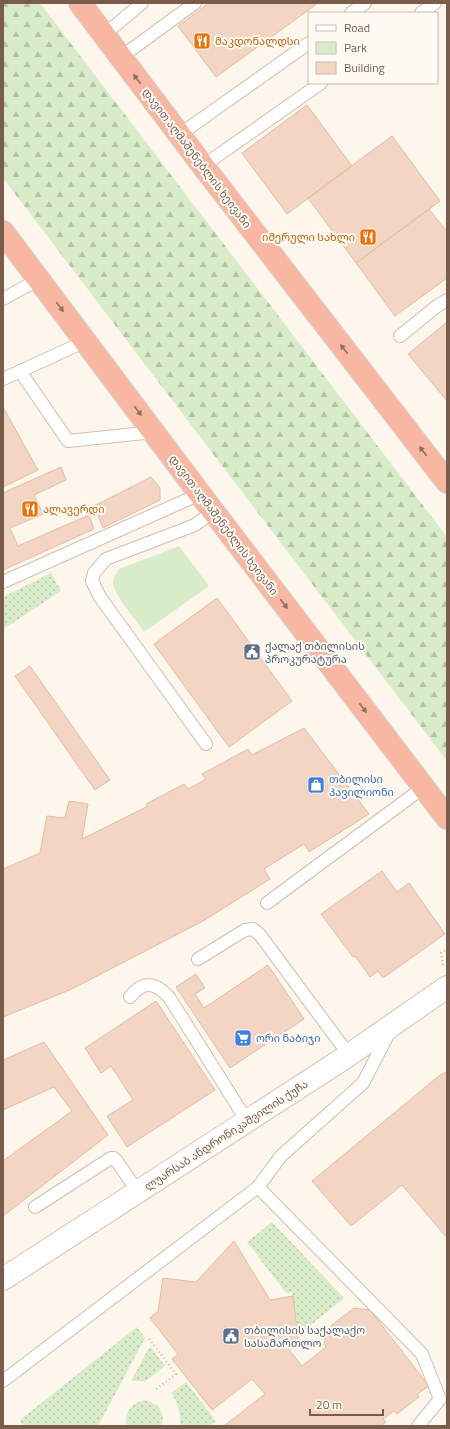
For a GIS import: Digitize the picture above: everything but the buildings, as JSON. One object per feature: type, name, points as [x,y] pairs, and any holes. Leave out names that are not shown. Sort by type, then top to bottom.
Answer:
[{"type":"highway","name":"დავით აღმაშენებლის ხეივანი","points":[[80,3],[179,135],[447,482]]},
{"type":"highway","name":"დავით აღმაშენებლის ხეივანი","points":[[3,232],[200,494],[447,818]]},
{"type":"street","name":"ლუარსაბ ანდრონიკაშვილის ქუჩა","points":[[3,1279],[349,1055],[447,987]]},
{"type":"lane","points":[[104,35],[142,3]]},
{"type":"lane","points":[[121,57],[195,3]]},
{"type":"lane","points":[[352,12],[366,3]]},
{"type":"lane","points":[[422,12],[435,3]]},
{"type":"lane","points":[[179,135],[308,44]]},
{"type":"lane","points":[[203,166],[320,84]]},
{"type":"lane","points":[[3,299],[39,280]]},
{"type":"lane","points":[[400,336],[437,306],[447,300]]},
{"type":"lane","points":[[3,379],[86,341]]},
{"type":"lane","points":[[20,371],[68,441],[154,432]]},
{"type":"lane","points":[[3,582],[200,494]]},
{"type":"lane","points":[[206,744],[100,597],[92,581],[94,573],[106,559],[195,525],[214,512]]},
{"type":"lane","points":[[267,903],[424,787]]},
{"type":"lane","points":[[198,959],[245,930],[253,929],[260,935],[349,1055]]},
{"type":"lane","points":[[130,997],[135,990],[144,985],[154,985],[163,990],[169,997],[247,1121]]},
{"type":"lane","points":[[3,1381],[258,1187],[281,1156],[363,1083],[392,1026]]},
{"type":"lane","points":[[35,1207],[111,1158],[116,1160],[138,1192]]},
{"type":"lane","points":[[258,1187],[422,1354],[440,1399],[418,1426]]},
{"type":"path","points":[[447,949],[441,953],[443,966],[447,967]]},
{"type":"path","points":[[149,1339],[176,1374],[155,1390]]},
{"type":"green space","points":[[3,3],[40,3],[447,537],[447,761],[3,178]]},
{"type":"green space","points":[[179,546],[209,586],[144,632],[117,594],[113,583],[114,577],[119,569]]},
{"type":"green space","points":[[51,573],[61,591],[5,628],[3,625],[3,597]]},
{"type":"green space","points":[[272,1222],[344,1298],[301,1333],[296,1327],[292,1292],[286,1293],[247,1242]]},
{"type":"green space","points":[[137,1327],[145,1338],[98,1426],[24,1426],[20,1420]]},
{"type":"green space","points":[[150,1346],[165,1366],[146,1381],[131,1381]]},
{"type":"green space","points":[[186,1382],[216,1421],[209,1426],[180,1426],[180,1417],[176,1401],[171,1393]]},
{"type":"green space","points":[[145,1400],[154,1403],[162,1412],[162,1426],[127,1426],[126,1421],[128,1412],[132,1406]]},
{"type":"place","name":"მაკდონალდსი","points":[[202,41]]},
{"type":"place","name":"იმერული სახლი","points":[[368,237]]},
{"type":"place","name":"ალავერდი","points":[[30,509]]},
{"type":"place","name":"ქალაქ თბილისის პროკურატურა","points":[[252,652]]},
{"type":"place","name":"თბილისი პავილიონი","points":[[316,785]]},
{"type":"place","name":"ორი ნაბიჯი","points":[[243,1038]]},
{"type":"place","name":"თბილისის საქალაქო სასამართლო","points":[[231,1336]]}]
